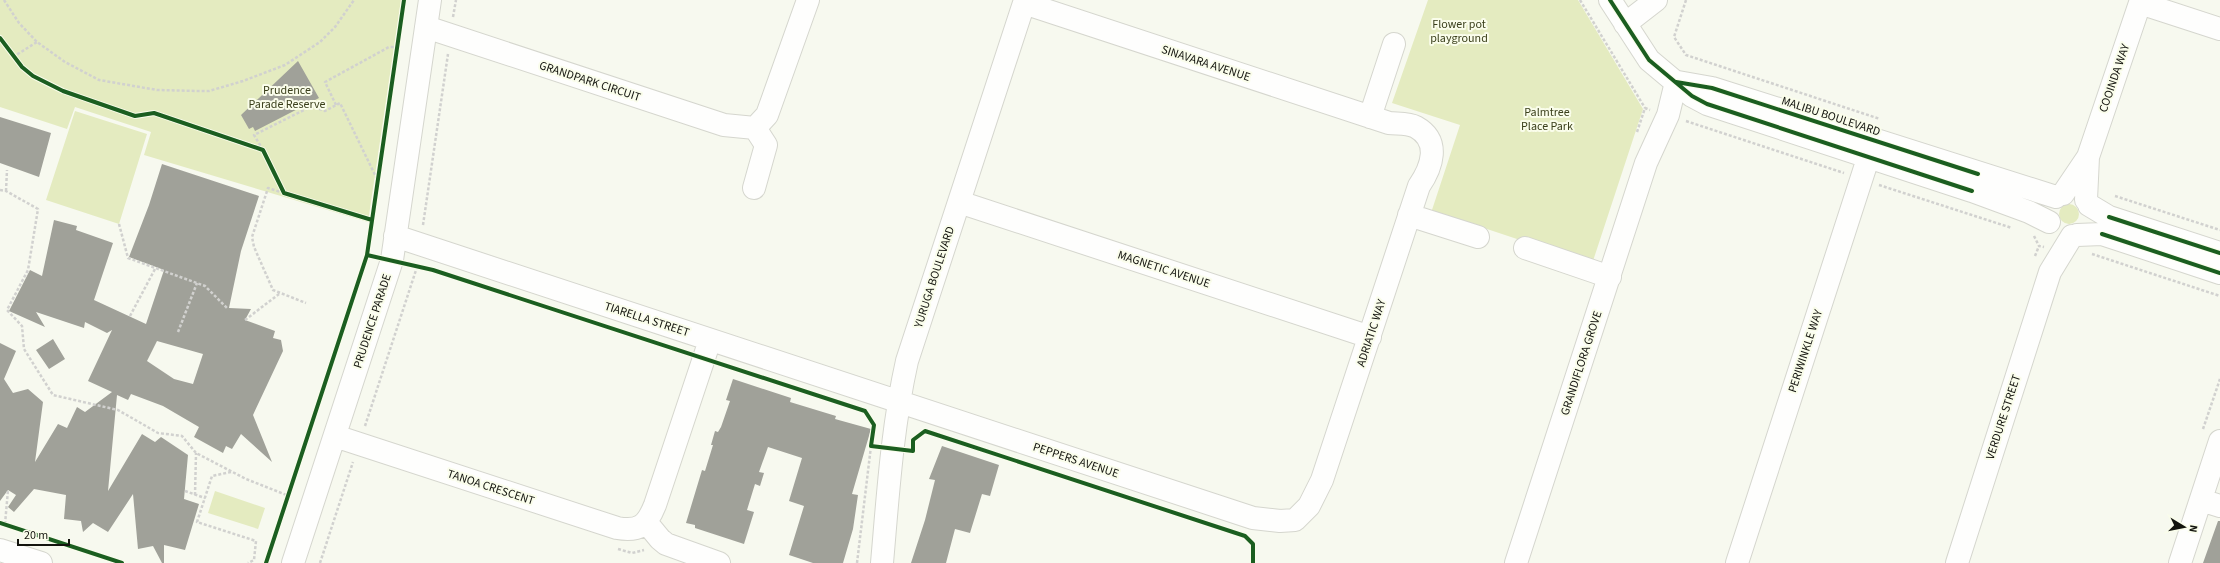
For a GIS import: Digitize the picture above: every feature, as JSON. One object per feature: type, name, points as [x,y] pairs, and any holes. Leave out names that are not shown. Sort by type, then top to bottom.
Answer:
[{"type":"street","name":"PRUDENCE PARADE","points":[[293,563],[388,272],[395,236],[430,0]]},
{"type":"street","points":[[754,188],[766,145],[755,128],[767,115],[808,0]]},
{"type":"street","points":[[1620,8],[1656,0]]},
{"type":"street","name":"SINAVARA AVENUE","points":[[1024,2],[1379,120],[1416,127],[1425,145]]},
{"type":"street","name":"YURUGA BOULEVARD","points":[[882,563],[898,402],[908,356],[1024,2]]},
{"type":"street","points":[[2140,2],[2220,30]]},
{"type":"street","name":"COOINDA WAY","points":[[2087,203],[2088,157],[2140,2]]},
{"type":"street","name":"MALIBU BOULEVARD","points":[[1620,8],[1649,60],[1676,82],[1712,88],[2029,212],[2050,224]]},
{"type":"street","name":"GRANDPARK CIRCUIT","points":[[426,27],[724,125],[755,128]]},
{"type":"street","points":[[1379,120],[1394,44]]},
{"type":"street","name":"GRANDIFLORA GROVE","points":[[1516,563],[1646,163],[1651,127],[1664,96],[1676,82]]},
{"type":"street","name":"ADRIATIC WAY","points":[[1298,526],[1322,480],[1419,186],[1427,174],[1431,164],[1433,155],[1425,145]]},
{"type":"street","name":"MALIBU BOULEVARD","points":[[1871,149],[2059,196]]},
{"type":"street","name":"PERIWINKLE WAY","points":[[1737,563],[1871,149]]},
{"type":"street","name":"COOINDA WAY","points":[[2059,196],[2088,157]]},
{"type":"street","points":[[2220,254],[2109,217],[2087,203],[2076,193],[2059,196],[2049,209],[2050,224],[2060,234],[2102,234],[2220,273]]},
{"type":"street","name":"MAGNETIC AVENUE","points":[[959,202],[1370,337]]},
{"type":"street","points":[[2074,235],[2083,231],[2090,219],[2087,203]]},
{"type":"street","points":[[1409,216],[1478,237]]},
{"type":"street","name":"VERDURE STREET","points":[[2050,224],[2050,272]]},
{"type":"street","name":"VERDURE STREET","points":[[1957,563],[2050,272],[2074,235]]},
{"type":"street","name":"TIARELLA STREET","points":[[395,236],[898,402]]},
{"type":"street","points":[[1525,248],[1610,277]]},
{"type":"street","points":[[710,340],[655,504],[646,522],[660,539],[676,548],[719,563]]},
{"type":"street","name":"PEPPERS AVENUE","points":[[898,402],[1253,518],[1280,521],[1298,526]]},
{"type":"street","name":"TANOA CRESCENT","points":[[335,436],[617,528],[637,528],[646,522]]},
{"type":"street","points":[[2180,563],[2210,503],[2220,441]]},
{"type":"street","points":[[0,550],[41,563]]},
{"type":"path","points":[[4,0],[19,23],[37,42],[65,62],[99,80],[157,90],[209,91],[265,74],[307,51],[335,27],[354,0]]},
{"type":"path","points":[[1580,0],[1656,112],[2015,229]]},
{"type":"path","points":[[1686,0],[1674,36],[1686,55],[1882,120]]},
{"type":"path","points":[[13,57],[37,42]]},
{"type":"path","points":[[336,105],[325,82],[389,47],[397,47]]},
{"type":"path","points":[[263,150],[254,135],[312,106],[325,111],[340,103],[378,181]]},
{"type":"path","points":[[1635,138],[1656,112]]},
{"type":"path","points":[[6,190],[7,170]]},
{"type":"path","points":[[284,193],[268,188],[252,238],[254,247],[273,290],[279,294],[306,303]]},
{"type":"path","points":[[0,190],[6,190],[38,209],[28,270],[7,310],[22,326],[24,349],[53,395],[118,410],[158,433],[182,436],[196,453],[232,472],[289,496]]},
{"type":"path","points":[[2115,196],[2220,230]]},
{"type":"path","points":[[119,224],[128,258],[154,269],[205,286],[227,308]]},
{"type":"path","points":[[2028,233],[2034,235],[2039,246],[2051,248]]},
{"type":"path","points":[[2090,254],[2220,296]]},
{"type":"path","points":[[130,316],[154,269]]},
{"type":"path","points":[[178,332],[197,283]]},
{"type":"path","points":[[245,320],[279,294]]},
{"type":"path","points":[[365,426],[373,428]]},
{"type":"path","points":[[857,563],[871,446]]},
{"type":"path","points":[[195,495],[196,453]]},
{"type":"path","points":[[353,462],[361,464]]},
{"type":"path","points":[[232,472],[212,476],[197,522],[256,541],[254,560],[248,563]]},
{"type":"path","points":[[5,524],[8,490]]},
{"type":"path","points":[[185,491],[205,498]]},
{"type":"path","points":[[614,547],[635,553],[652,546],[660,539]]},
{"type":"green space","name":"Prudence Parade Reserve","points":[[0,0],[401,0],[368,222],[144,155],[151,132],[75,107],[67,129],[0,107]]},
{"type":"green space","name":"Palmtree Place Park","points":[[1428,0],[1578,0],[1643,109],[1592,264],[1448,216],[1430,216],[1460,125],[1392,103]]},
{"type":"green space","points":[[75,111],[147,134],[119,224],[46,200]]},
{"type":"green space","points":[[2069,204],[2076,207],[2079,214],[2076,221],[2069,224],[2062,221],[2059,214],[2062,207]]},
{"type":"green space","points":[[215,491],[265,508],[258,529],[208,513]]},
{"type":"building","points":[[298,61],[319,98],[255,131],[253,127],[249,129],[241,115]]},
{"type":"building","points":[[0,117],[51,133],[39,177],[0,163]]},
{"type":"building","points":[[162,164],[259,196],[241,251],[229,308],[251,309],[245,320],[275,331],[273,338],[281,340],[283,351],[253,415],[272,462],[241,434],[232,449],[226,446],[223,453],[194,437],[199,427],[163,406],[131,394],[128,400],[117,395],[108,491],[142,434],[155,442],[161,437],[188,455],[184,499],[199,504],[185,550],[164,545],[164,563],[162,563],[153,546],[138,549],[133,494],[108,532],[93,523],[83,532],[81,521],[64,519],[66,495],[34,489],[14,512],[8,507],[16,495],[8,490],[0,501],[0,343],[16,351],[4,379],[13,393],[28,389],[43,402],[35,462],[58,424],[67,428],[77,407],[85,412],[112,392],[88,381],[112,330],[107,333],[85,322],[84,328],[36,312],[45,327],[9,311],[30,270],[42,276],[54,220],[77,226],[76,230],[113,243],[94,300],[146,324],[164,270],[129,257],[149,205]],"holes":[[[157,341],[203,354],[193,384],[174,379],[147,361]]]},
{"type":"building","points":[[53,339],[65,359],[49,369],[36,350]]},
{"type":"building","points":[[733,379],[791,398],[790,402],[836,416],[835,419],[871,429],[852,494],[858,495],[853,529],[843,563],[813,563],[789,555],[804,506],[789,501],[802,458],[768,447],[759,472],[764,473],[760,486],[755,484],[747,510],[754,512],[744,544],[695,528],[695,525],[686,523],[702,470],[705,471],[713,445],[711,445],[715,431],[718,432],[721,427],[730,401],[726,400]]},
{"type":"building","points":[[942,446],[999,465],[990,496],[982,494],[970,533],[955,529],[946,563],[911,563],[925,520],[935,480],[929,479]]},
{"type":"building","points":[[2218,521],[2220,521],[2220,563],[2203,563]]},
{"type":"cycle path","points":[[266,563],[367,255],[404,0]]},
{"type":"cycle path","points":[[1610,0],[1649,60],[1692,96],[1707,104],[1972,191]]},
{"type":"cycle path","points":[[0,38],[22,67],[33,76],[63,91],[135,116],[154,113],[263,150],[284,193],[372,220]]},
{"type":"cycle path","points":[[1676,82],[1712,88],[1978,174]]},
{"type":"cycle path","points":[[2109,217],[2220,253]]},
{"type":"cycle path","points":[[2102,234],[2220,273]]},
{"type":"cycle path","points":[[367,255],[433,270],[865,411],[874,425],[871,446],[913,451],[913,440],[925,431],[1245,536],[1253,544],[1253,563]]},
{"type":"cycle path","points":[[0,523],[122,563]]},
{"type":"park label","name":"Flower pot playground","points":[[1459,31]]}]
